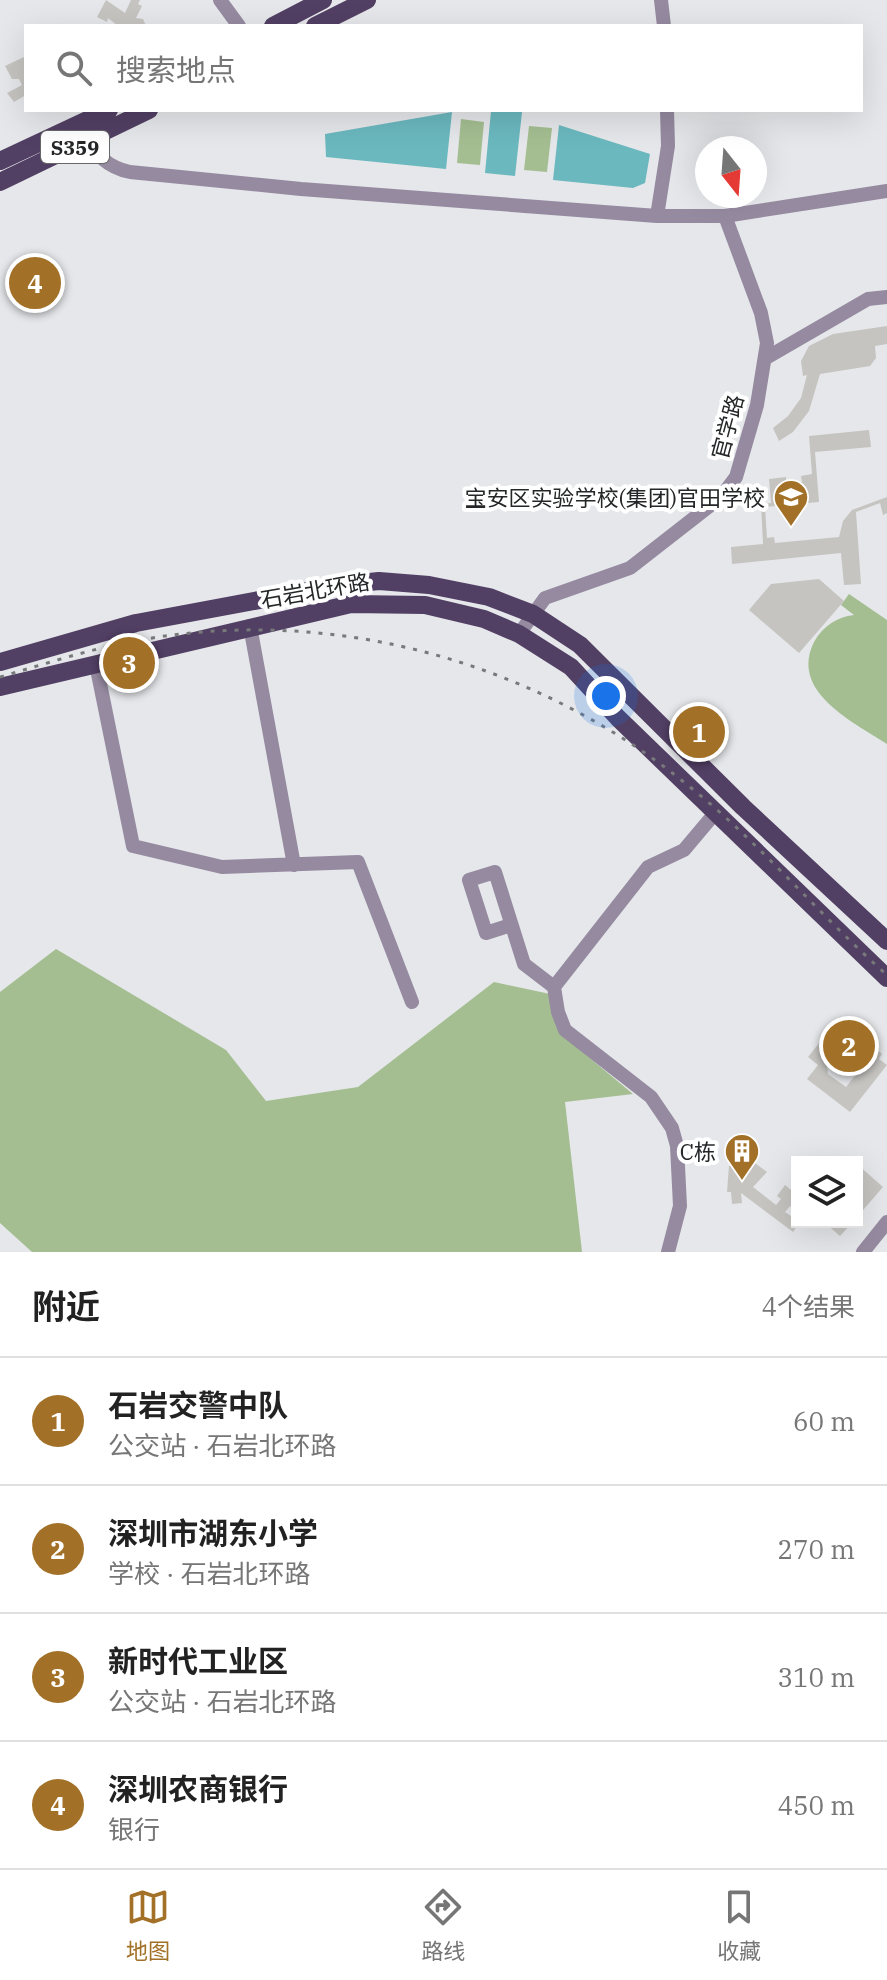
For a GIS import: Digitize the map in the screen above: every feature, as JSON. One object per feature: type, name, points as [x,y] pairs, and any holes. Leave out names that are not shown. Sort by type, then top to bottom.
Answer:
[{"type":"main road","points":[[277,24],[323,0]]},
{"type":"main road","points":[[319,24],[367,0]]},
{"type":"main road","name":"S359","points":[[0,182],[81,134],[107,112]]},
{"type":"main road","name":"S359","points":[[0,161],[143,112]]},
{"type":"main road","name":"石岩北环路","points":[[0,662],[136,623],[379,581],[455,589],[533,614],[601,663],[743,807],[887,941]]},
{"type":"main road","name":"石岩北环路","points":[[0,687],[351,604],[399,603],[455,611],[519,634],[571,667],[887,978]]},
{"type":"street","points":[[661,0],[664,24]]},
{"type":"street","points":[[657,216],[668,146],[667,112]]},
{"type":"street","points":[[81,134],[102,160],[114,169],[130,172],[301,189],[657,216],[725,216],[887,191]]},
{"type":"street","name":"官学路","points":[[519,634],[552,594],[598,582],[630,568],[727,492],[736,477],[749,436],[766,358],[761,313],[725,216]]},
{"type":"street","points":[[766,358],[868,299],[887,297]]},
{"type":"street","points":[[250,626],[294,865]]},
{"type":"street","points":[[96,664],[133,846],[222,867],[358,862],[412,1002]]},
{"type":"street","points":[[554,987],[648,867],[684,850],[716,812]]},
{"type":"street","points":[[511,925],[524,964],[554,987],[565,1030],[651,1097],[672,1128],[677,1146],[680,1206],[668,1252]]},
{"type":"street","points":[[863,1252],[887,1222]]},
{"type":"green space","points":[[461,119],[484,122],[480,165],[457,163]]},
{"type":"green space","points":[[529,126],[552,128],[547,172],[524,170]]},
{"type":"green space","points":[[849,594],[887,620],[887,744],[829,704],[810,676],[809,660],[818,636],[831,623],[854,615],[841,605]]},
{"type":"green space","points":[[56,949],[226,1050],[266,1101],[358,1087],[494,982],[550,994],[561,1034],[633,1094],[565,1102],[582,1252],[32,1252],[0,1223],[0,992]]},
{"type":"water","points":[[452,112],[446,169],[326,157],[325,134]]},
{"type":"water","points":[[491,112],[522,112],[515,176],[485,173]]},
{"type":"water","points":[[559,125],[650,154],[645,183],[633,188],[553,180]]},
{"type":"building","points":[[106,0],[125,13],[131,0],[140,0],[138,4],[142,6],[136,18],[143,19],[145,24],[116,24],[108,18],[107,22],[97,17]]},
{"type":"building","points":[[24,57],[24,96],[14,102],[7,93],[22,85],[19,79],[12,79],[5,66]]},
{"type":"building","points":[[887,326],[887,344],[875,346],[876,358],[870,366],[820,374],[809,411],[793,432],[779,441],[773,428],[788,416],[801,398],[807,375],[803,376],[801,361],[809,346],[833,334]]},
{"type":"building","points":[[869,430],[871,447],[815,452],[819,502],[765,507],[767,538],[774,537],[775,543],[839,537],[843,521],[852,510],[887,497],[887,513],[883,515],[880,503],[856,512],[861,584],[844,585],[841,553],[732,564],[731,547],[763,544],[761,504],[771,503],[769,479],[786,477],[786,483],[802,482],[801,476],[812,474],[809,436]]},
{"type":"building","points":[[819,579],[844,601],[799,653],[749,610],[771,584]]},
{"type":"building","points":[[840,1017],[882,1054],[879,1059],[887,1065],[850,1112],[807,1079],[818,1065],[808,1057]],"holes":[[[841,1046],[864,1064],[846,1087],[828,1074],[827,1064]]]},
{"type":"building","name":"C栋","points":[[748,1158],[767,1172],[753,1187],[776,1205],[781,1199],[777,1196],[785,1185],[791,1190],[791,1207],[785,1212],[791,1216],[791,1228],[796,1228],[793,1232],[741,1193],[742,1203],[732,1204],[731,1192],[727,1192],[729,1166],[739,1165],[740,1179],[748,1169],[743,1165]]},
{"type":"building","points":[[863,1169],[883,1187],[863,1210]]},
{"type":"building","points":[[831,1228],[847,1228],[840,1236]]},
{"type":"railway","points":[[0,677],[127,642],[219,631],[291,631],[363,639],[434,654],[503,677],[569,707],[631,744],[690,787],[741,832],[887,975]]},
{"type":"place","name":"深圳农商银行","points":[[35,283]]},
{"type":"place","name":"宝安区实验学校(集团)官田学校","points":[[791,528]]},
{"type":"place","name":"新时代工业区","points":[[129,663]]},
{"type":"place","name":"石岩交警中队","points":[[699,732]]},
{"type":"place","name":"深圳市湖东小学","points":[[849,1046]]},
{"type":"place","name":"C栋","points":[[742,1182]]}]
